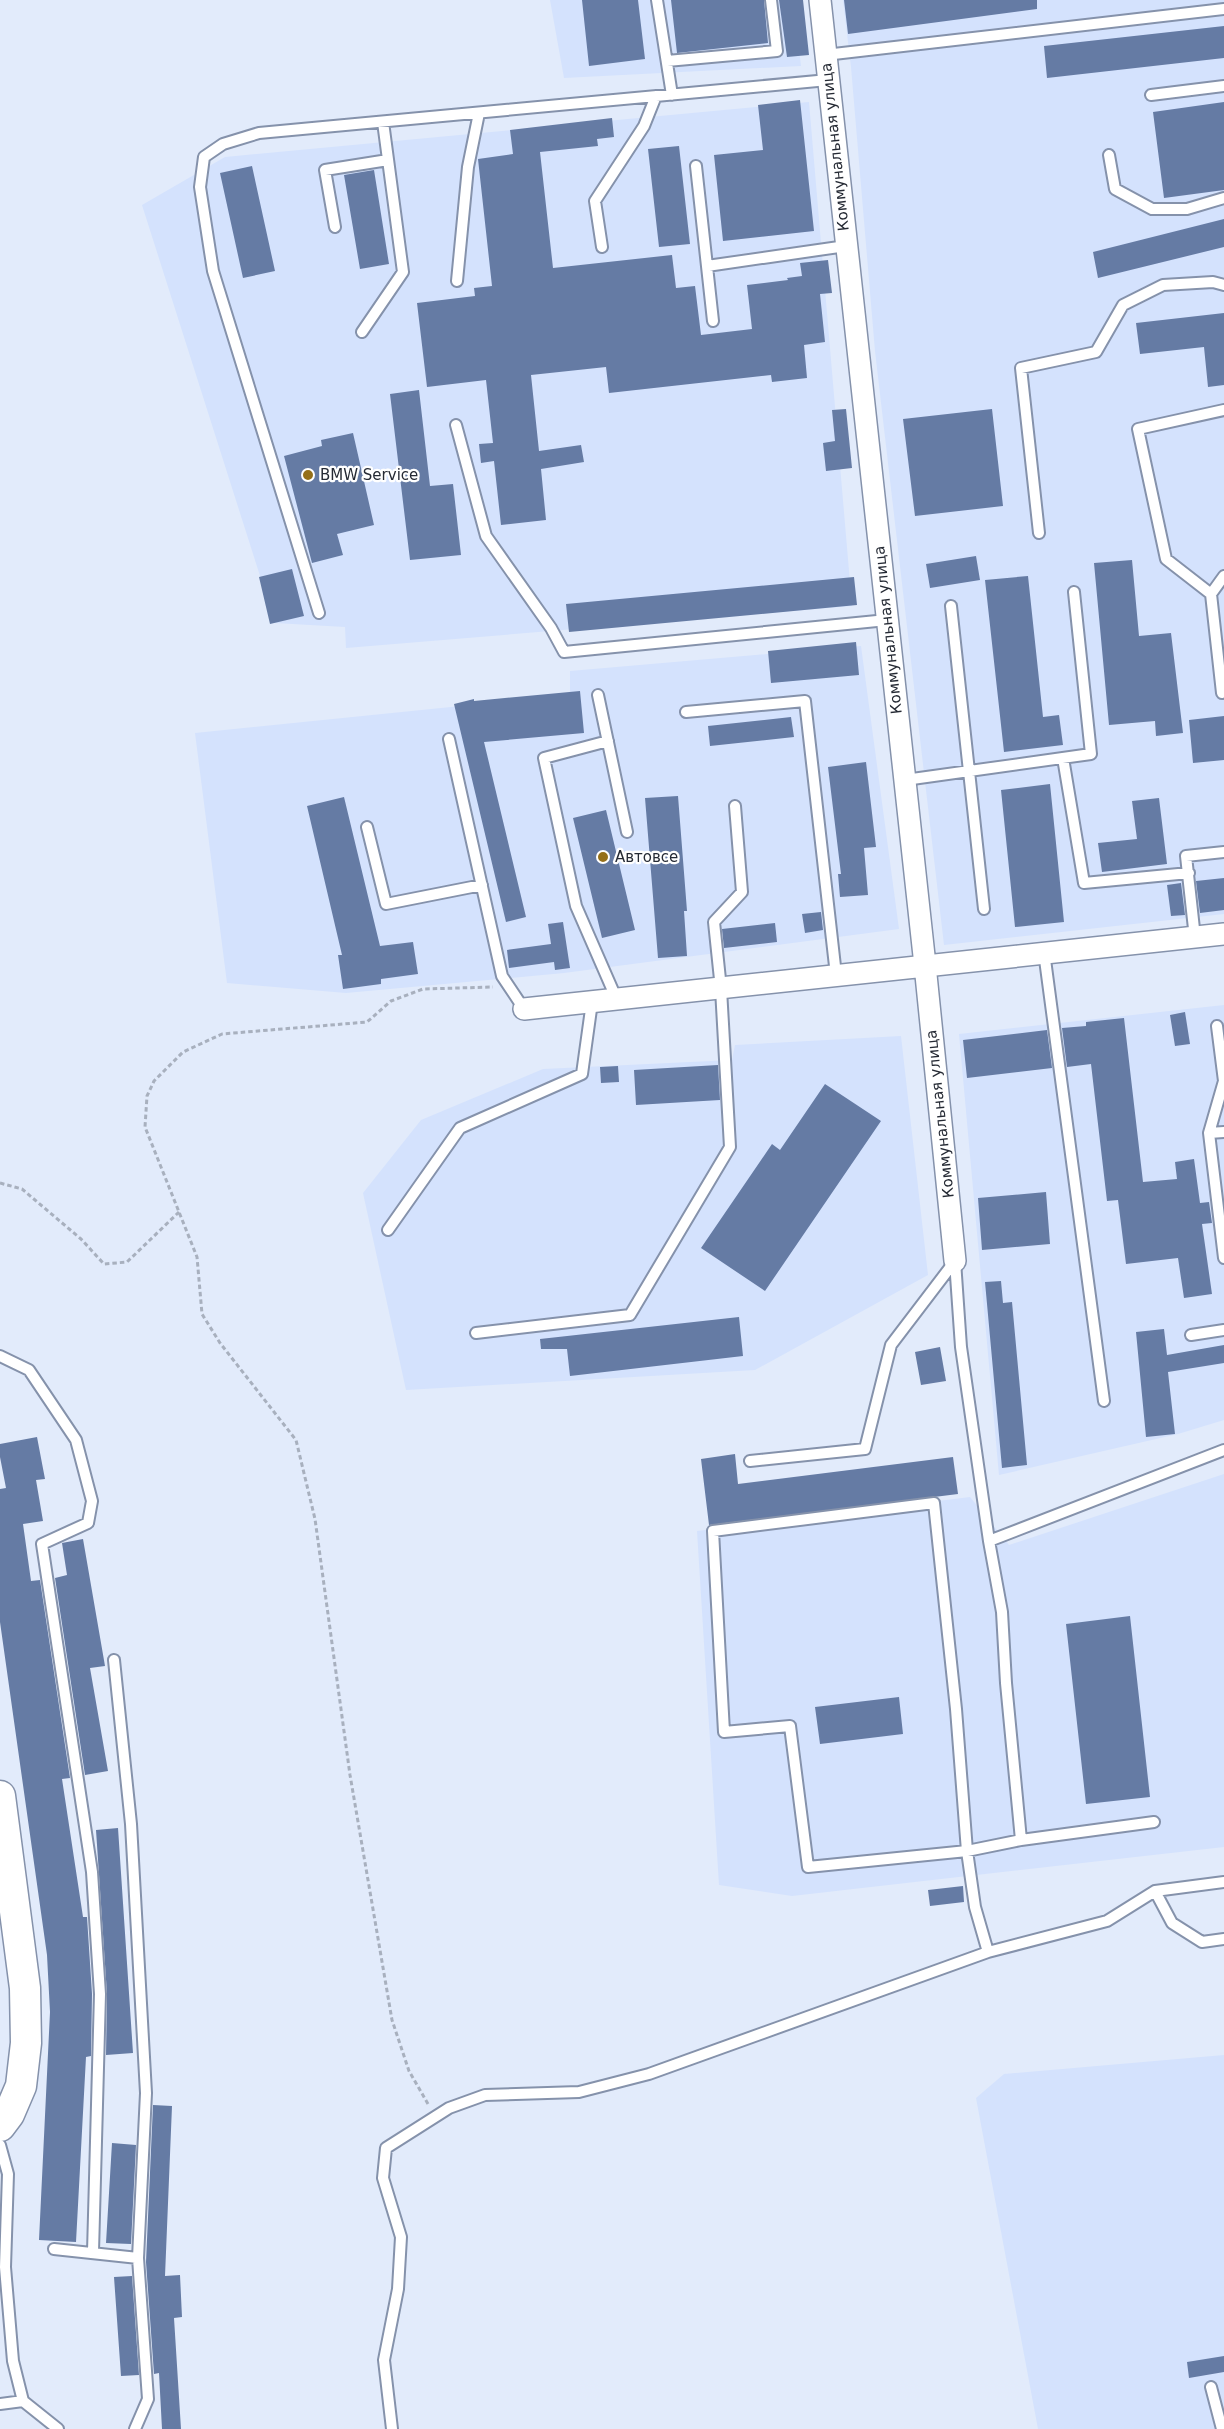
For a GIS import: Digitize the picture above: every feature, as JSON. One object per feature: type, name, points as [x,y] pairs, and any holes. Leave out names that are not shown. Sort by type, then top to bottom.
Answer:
[{"type":"main road","points":[[0,1796],[8,1912],[25,1988],[26,2043],[21,2086],[9,2114],[0,2126]]},
{"type":"street","name":"Коммунальная улица","points":[[820,0],[925,965],[954,1261]]},
{"type":"street","points":[[524,1009],[1224,934]]},
{"type":"lane","points":[[657,0],[672,95]]},
{"type":"lane","points":[[667,61],[777,51],[771,0]]},
{"type":"lane","points":[[825,55],[1224,9]]},
{"type":"lane","points":[[319,614],[213,271],[200,187],[204,157],[223,144],[259,133],[828,80]]},
{"type":"lane","points":[[1151,95],[1224,87]]},
{"type":"lane","points":[[602,247],[595,201],[644,126],[656,96]]},
{"type":"lane","points":[[457,281],[468,167],[479,113]]},
{"type":"lane","points":[[362,332],[403,272],[383,122]]},
{"type":"lane","points":[[1109,155],[1115,189],[1152,209],[1187,209],[1224,198]]},
{"type":"lane","points":[[335,227],[325,170],[388,160]]},
{"type":"lane","points":[[696,166],[713,321]]},
{"type":"lane","points":[[707,266],[846,246]]},
{"type":"lane","points":[[1039,533],[1021,368],[1096,352],[1123,305],[1163,285],[1213,282],[1224,285]]},
{"type":"lane","points":[[1211,594],[1166,559],[1138,429],[1224,410]]},
{"type":"lane","points":[[456,425],[486,536],[551,628],[564,652],[887,620]]},
{"type":"lane","points":[[1222,693],[1211,594],[1224,576]]},
{"type":"lane","points":[[905,780],[1091,754],[1074,592]]},
{"type":"lane","points":[[951,606],[984,909]]},
{"type":"lane","points":[[598,695],[627,831]]},
{"type":"lane","points":[[686,712],[805,701],[836,975]]},
{"type":"lane","points":[[448,739],[502,976],[524,1009]]},
{"type":"lane","points":[[608,741],[544,758],[576,906],[617,1000]]},
{"type":"lane","points":[[1063,758],[1084,883],[1189,873]]},
{"type":"lane","points":[[476,1333],[630,1316],[730,1147],[721,989],[714,922],[741,892],[735,806]]},
{"type":"lane","points":[[367,827],[386,904],[482,885]]},
{"type":"lane","points":[[1195,938],[1186,856],[1224,852]]},
{"type":"lane","points":[[1044,952],[1104,1401]]},
{"type":"lane","points":[[388,1230],[460,1128],[582,1074],[592,1002]]},
{"type":"lane","points":[[1217,1026],[1224,1081],[1209,1133],[1224,1258]]},
{"type":"lane","points":[[1209,1133],[1224,1132]]},
{"type":"lane","points":[[750,1461],[865,1449],[891,1345],[954,1261]]},
{"type":"lane","points":[[954,1261],[961,1347],[989,1541],[1002,1612],[1006,1683],[1021,1840]]},
{"type":"lane","points":[[1191,1335],[1224,1330]]},
{"type":"lane","points":[[0,1356],[29,1370],[76,1440],[92,1501],[88,1523],[42,1544],[92,1872],[100,1994],[93,2252]]},
{"type":"lane","points":[[989,1541],[1224,1450]]},
{"type":"lane","points":[[988,1952],[975,1907],[967,1851],[956,1709],[934,1503],[713,1531],[724,1732],[790,1726],[808,1867],[967,1851],[1021,1840],[1154,1822]]},
{"type":"lane","points":[[114,1660],[131,1824],[146,2093],[138,2258],[148,2399],[135,2429]]},
{"type":"lane","points":[[392,2429],[384,2360],[398,2289],[401,2237],[383,2178],[387,2148],[449,2108],[485,2096],[579,2092],[649,2074],[988,1952],[1107,1921],[1155,1891],[1224,1882]]},
{"type":"lane","points":[[1155,1891],[1172,1923],[1202,1942],[1224,1939]]},
{"type":"lane","points":[[0,2145],[8,2174],[5,2267],[13,2361],[23,2401],[58,2429]]},
{"type":"lane","points":[[54,2249],[138,2258]]},
{"type":"lane","points":[[1211,2387],[1222,2429]]},
{"type":"lane","points":[[0,2404],[23,2401]]},
{"type":"path","points":[[435,2117],[409,2071],[392,2020],[350,1775],[315,1519],[296,1440],[220,1343],[202,1314],[197,1257],[145,1127],[147,1096],[154,1081],[183,1052],[222,1034],[367,1022],[391,1001],[423,989],[509,987]]},
{"type":"path","points":[[0,1183],[22,1189],[81,1239],[104,1264],[128,1262],[179,1212]]},
{"type":"shaded area","points":[[550,0],[793,0],[801,66],[564,78]]},
{"type":"shaded area","points":[[843,0],[1224,0],[1224,914],[944,945],[875,351],[851,67]]},
{"type":"shaded area","points":[[809,102],[852,606],[346,648],[345,627],[275,623],[142,205],[225,157]]},
{"type":"shaded area","points":[[861,646],[899,929],[564,973],[346,993],[227,983],[195,733],[570,695],[570,671]]},
{"type":"shaded area","points":[[1224,1005],[1224,1420],[1178,1434],[999,1475],[959,1034]]},
{"type":"shaded area","points":[[901,1036],[928,1275],[755,1370],[406,1390],[363,1193],[421,1120],[543,1069],[732,1060],[735,1045]]},
{"type":"shaded area","points":[[1224,1474],[1224,1847],[792,1896],[719,1885],[697,1531],[970,1497],[1009,1545]]},
{"type":"shaded area","points":[[1224,2055],[1224,2429],[1038,2429],[976,2098],[1004,2074]]},
{"type":"building","points":[[582,0],[638,0],[645,59],[589,66]]},
{"type":"building","points":[[671,0],[764,0],[768,43],[677,53]]},
{"type":"building","points":[[779,0],[803,0],[809,55],[787,57]]},
{"type":"building","points":[[844,0],[1037,0],[1037,9],[848,34]]},
{"type":"building","points":[[1224,26],[1224,58],[1047,78],[1044,46]]},
{"type":"building","points":[[800,100],[814,231],[723,241],[714,155],[763,150],[758,105]]},
{"type":"building","points":[[1224,102],[1224,190],[1164,198],[1153,112]]},
{"type":"building","points":[[612,118],[614,137],[597,139],[598,146],[540,152],[553,268],[672,255],[676,288],[695,286],[701,335],[752,329],[747,285],[802,276],[800,263],[828,260],[832,293],[820,294],[825,342],[804,345],[807,378],[772,382],[771,375],[609,393],[606,367],[531,375],[539,451],[581,445],[584,462],[541,469],[546,520],[501,525],[494,461],[481,463],[479,444],[493,443],[486,380],[427,387],[417,303],[475,296],[474,288],[492,286],[478,159],[513,154],[510,130]]},
{"type":"building","points":[[679,146],[690,244],[659,247],[648,149]]},
{"type":"building","points":[[252,166],[275,271],[243,278],[220,173]]},
{"type":"building","points":[[374,170],[389,264],[360,269],[344,175]]},
{"type":"building","points":[[1224,219],[1224,247],[1098,278],[1093,252]]},
{"type":"building","points":[[1224,313],[1224,385],[1208,387],[1204,347],[1140,354],[1136,323]]},
{"type":"building","points":[[419,390],[430,486],[453,484],[461,555],[410,560],[390,394]]},
{"type":"building","points":[[846,409],[852,468],[826,471],[823,443],[835,441],[832,410]]},
{"type":"building","points":[[992,409],[1003,506],[915,516],[903,419]]},
{"type":"building","points":[[353,433],[374,525],[337,534],[343,555],[312,563],[284,456],[322,446],[321,440]]},
{"type":"building","points":[[976,556],[980,580],[930,588],[926,564]]},
{"type":"building","points":[[1132,560],[1139,636],[1171,633],[1183,733],[1156,736],[1155,721],[1109,725],[1094,563]]},
{"type":"building","points":[[292,569],[304,616],[270,624],[259,577]]},
{"type":"building","points":[[1028,576],[1043,717],[1059,715],[1063,745],[1004,752],[985,580]]},
{"type":"building","points":[[854,577],[857,605],[569,632],[566,604]]},
{"type":"building","points":[[856,642],[859,675],[771,683],[768,651]]},
{"type":"building","points":[[580,691],[584,733],[484,742],[526,917],[506,922],[454,704],[474,699],[474,701]]},
{"type":"building","points":[[1224,716],[1224,760],[1193,763],[1189,720]]},
{"type":"building","points":[[791,717],[794,737],[710,746],[708,726]]},
{"type":"building","points":[[866,762],[876,847],[864,848],[868,895],[840,897],[838,874],[841,874],[828,767]]},
{"type":"building","points":[[1050,784],[1064,922],[1015,927],[1001,790]]},
{"type":"building","points":[[678,796],[687,911],[684,911],[687,956],[658,958],[645,798]]},
{"type":"building","points":[[344,797],[380,946],[413,942],[418,974],[381,979],[381,984],[343,989],[338,955],[342,955],[307,806]]},
{"type":"building","points":[[1159,798],[1167,864],[1102,872],[1098,843],[1137,839],[1132,801]]},
{"type":"building","points":[[606,810],[635,930],[602,938],[573,818]]},
{"type":"building","points":[[1224,878],[1224,910],[1200,913],[1196,881]]},
{"type":"building","points":[[1181,883],[1185,915],[1171,916],[1167,885]]},
{"type":"building","points":[[821,912],[823,930],[805,933],[802,914]]},
{"type":"building","points":[[563,922],[570,968],[555,970],[554,962],[509,968],[507,950],[551,944],[548,924]]},
{"type":"building","points":[[775,923],[777,942],[724,948],[722,929]]},
{"type":"building","points":[[1185,1012],[1190,1044],[1175,1046],[1170,1015]]},
{"type":"building","points":[[1124,1018],[1143,1182],[1177,1179],[1175,1162],[1194,1159],[1200,1203],[1209,1202],[1212,1223],[1202,1224],[1212,1294],[1184,1298],[1178,1258],[1126,1264],[1118,1200],[1107,1201],[1091,1064],[1067,1067],[1062,1028],[1086,1026],[1086,1022]]},
{"type":"building","points":[[1047,1030],[1052,1068],[967,1078],[963,1040]]},
{"type":"building","points":[[718,1065],[720,1100],[636,1105],[634,1070]]},
{"type":"building","points":[[618,1066],[619,1082],[601,1083],[600,1067]]},
{"type":"building","points":[[825,1084],[881,1121],[765,1291],[701,1248],[772,1144],[780,1150]]},
{"type":"building","points":[[1046,1192],[1050,1244],[982,1250],[978,1198]]},
{"type":"building","points":[[1001,1281],[1003,1303],[1012,1302],[1027,1465],[1002,1468],[985,1282]]},
{"type":"building","points":[[739,1317],[743,1356],[570,1376],[567,1349],[541,1349],[540,1339]]},
{"type":"building","points":[[1164,1329],[1167,1355],[1224,1345],[1224,1363],[1168,1372],[1175,1434],[1146,1437],[1136,1332]]},
{"type":"building","points":[[940,1347],[946,1381],[921,1385],[915,1352]]},
{"type":"building","points":[[37,1437],[45,1479],[36,1480],[43,1521],[23,1524],[31,1581],[40,1580],[70,1778],[62,1779],[83,1917],[87,1917],[92,1994],[91,2056],[86,2057],[76,2242],[39,2240],[50,2012],[47,1955],[0,1622],[0,1489],[6,1488],[0,1444]]},
{"type":"building","points":[[735,1454],[738,1484],[953,1457],[958,1494],[709,1525],[701,1459]]},
{"type":"building","points":[[83,1539],[105,1666],[90,1668],[108,1771],[85,1775],[55,1578],[67,1575],[62,1543]]},
{"type":"building","points":[[1130,1616],[1150,1797],[1086,1804],[1066,1624]]},
{"type":"building","points":[[899,1697],[903,1734],[820,1744],[815,1707]]},
{"type":"building","points":[[118,1828],[133,2053],[106,2055],[107,1994],[96,1830]]},
{"type":"building","points":[[963,1886],[964,1902],[930,1906],[928,1890]]},
{"type":"building","points":[[153,2105],[172,2106],[165,2276],[180,2275],[182,2317],[174,2318],[181,2429],[162,2429],[159,2373],[154,2374],[146,2262]]},
{"type":"building","points":[[112,2143],[136,2145],[131,2244],[106,2243]]},
{"type":"building","points":[[132,2276],[139,2375],[121,2376],[114,2277]]},
{"type":"building","points":[[1224,2356],[1224,2372],[1189,2378],[1187,2362]]},
{"type":"place","name":"BMW Service","points":[[308,475]]},
{"type":"place","name":"Автовсе","points":[[603,857]]}]
